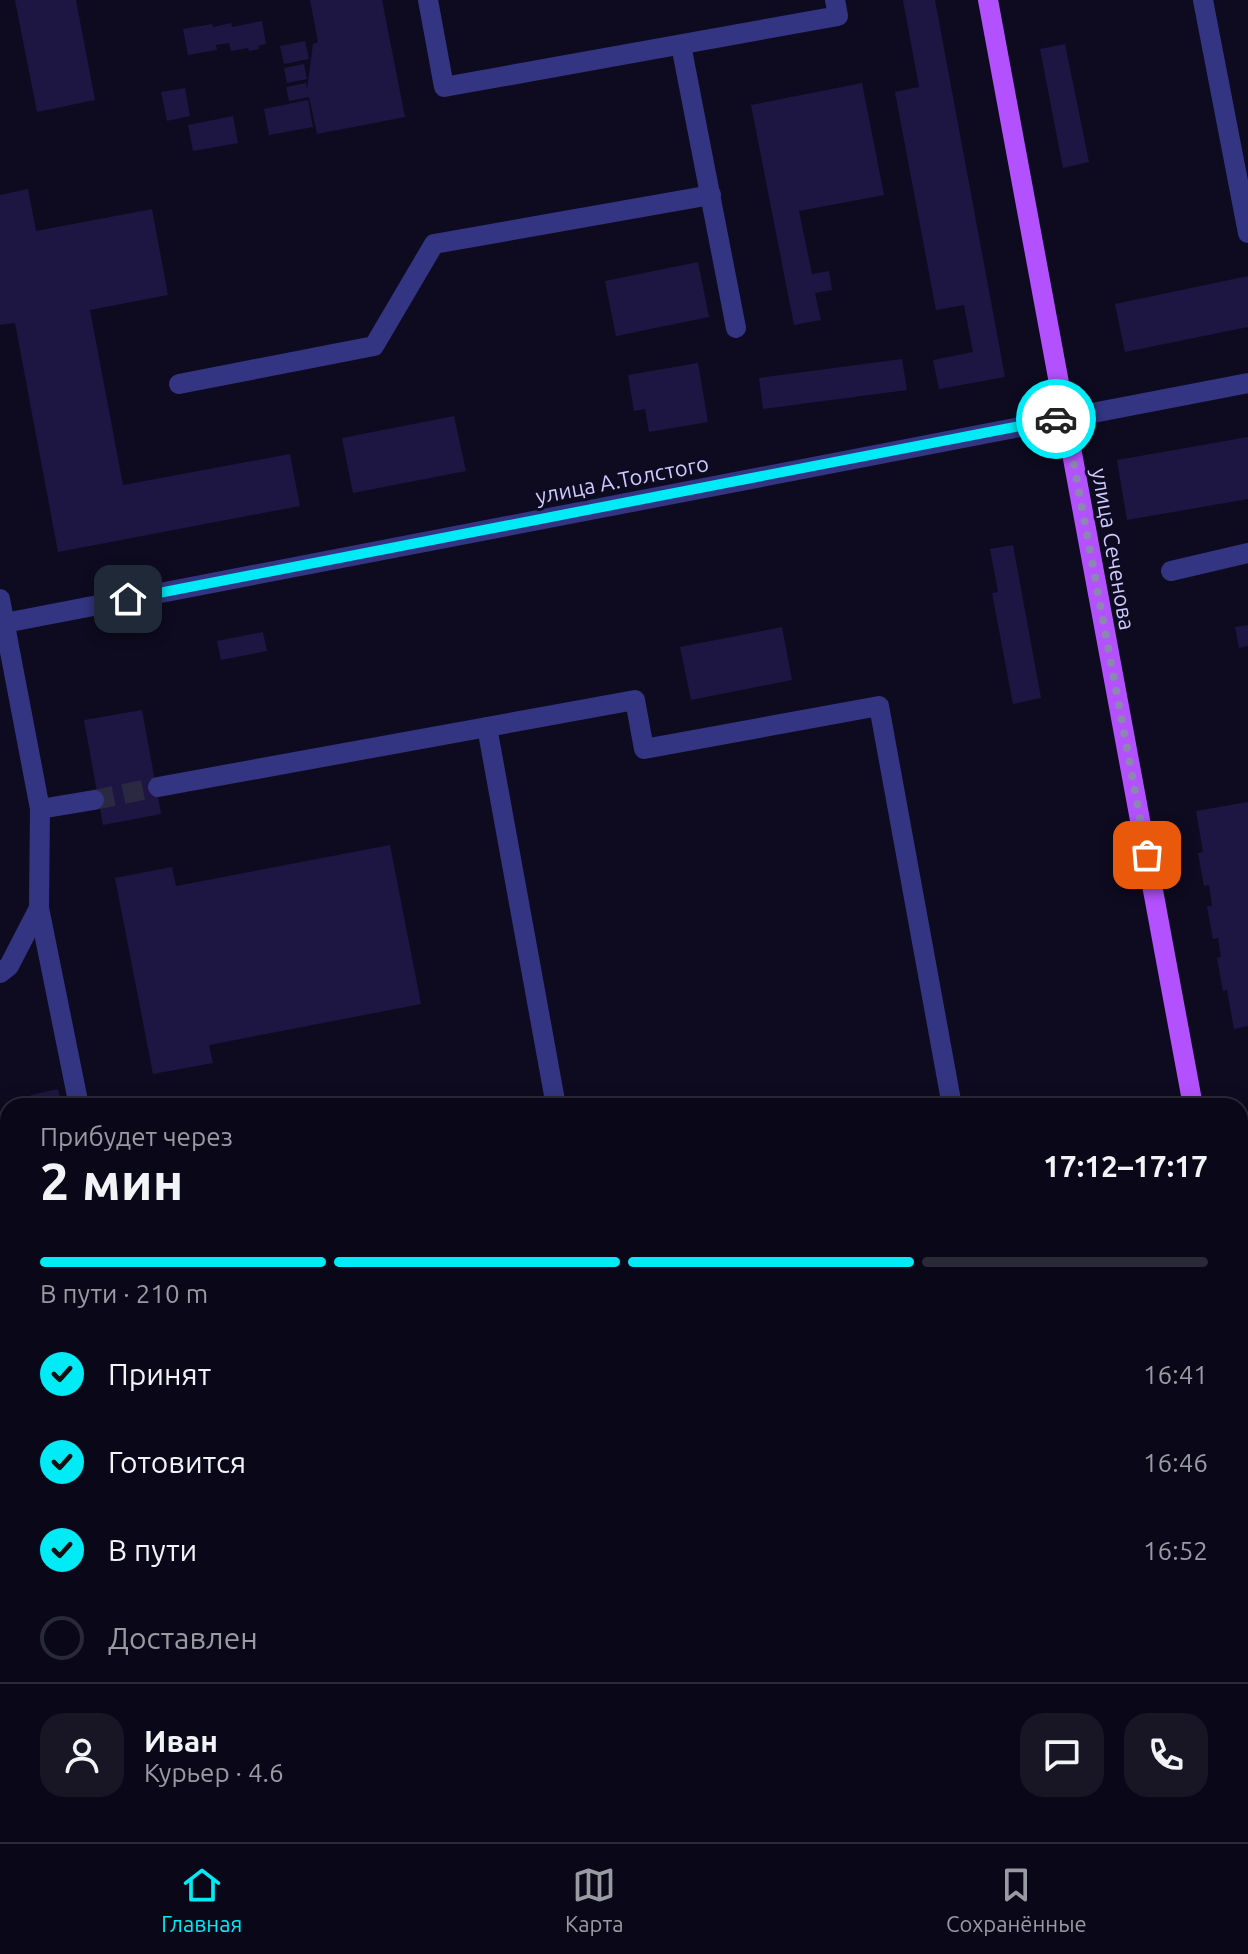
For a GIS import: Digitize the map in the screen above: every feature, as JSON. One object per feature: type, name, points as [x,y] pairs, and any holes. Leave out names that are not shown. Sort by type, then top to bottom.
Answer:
[{"type":"main road","name":"улица Сеченова","points":[[988,0],[1192,1098]]},
{"type":"street","points":[[428,0],[444,87],[838,16],[835,0]]},
{"type":"street","points":[[1203,0],[1248,233]]},
{"type":"street","points":[[681,45],[736,328]]},
{"type":"street","points":[[179,384],[374,346],[434,244],[711,195]]},
{"type":"street","name":"улица А.Толстого","points":[[5,623],[1248,383]]},
{"type":"street","points":[[1171,571],[1248,553]]},
{"type":"street","points":[[0,599],[40,809],[39,908],[77,1098]]},
{"type":"street","points":[[158,787],[635,700],[644,749],[879,706],[951,1098]]},
{"type":"street","points":[[487,727],[555,1098]]},
{"type":"street","points":[[40,809],[94,800]]},
{"type":"street","points":[[0,973],[9,966],[39,908]]},
{"type":"building","points":[[15,0],[76,0],[95,100],[37,112]]},
{"type":"building","points":[[310,0],[382,0],[405,117],[317,134],[309,97],[289,101],[286,87],[306,83],[307,89],[313,44],[318,42]]},
{"type":"building","points":[[903,0],[935,0],[1005,377],[939,389],[933,360],[973,352],[964,305],[936,310],[895,92],[919,87]]},
{"type":"building","points":[[262,21],[266,44],[258,46],[259,49],[231,51],[229,43],[216,45],[217,50],[188,55],[183,29],[231,23],[232,27]]},
{"type":"building","points":[[305,41],[309,59],[284,64],[280,46]]},
{"type":"building","points":[[1065,44],[1089,162],[1063,168],[1040,49]]},
{"type":"building","points":[[304,64],[307,79],[287,83],[284,68]]},
{"type":"building","points":[[862,83],[884,195],[799,211],[812,274],[829,271],[832,290],[815,293],[821,320],[794,325],[751,105]]},
{"type":"building","points":[[185,88],[190,116],[167,121],[161,92]]},
{"type":"building","points":[[308,100],[313,127],[269,135],[264,109]]},
{"type":"building","points":[[233,116],[238,143],[193,151],[188,125]]},
{"type":"building","points":[[28,189],[36,231],[152,209],[168,295],[90,310],[123,485],[290,454],[300,506],[58,552],[15,323],[0,325],[0,195]]},
{"type":"building","points":[[698,262],[709,317],[616,336],[605,281]]},
{"type":"building","points":[[1248,276],[1248,327],[1125,352],[1115,304]]},
{"type":"building","points":[[902,359],[907,390],[763,409],[759,378]]},
{"type":"building","points":[[698,363],[708,422],[649,432],[645,409],[634,411],[628,375]]},
{"type":"building","points":[[454,416],[466,471],[353,493],[342,438]]},
{"type":"building","points":[[1248,437],[1248,499],[1127,520],[1117,460]]},
{"type":"building","points":[[1013,545],[1041,698],[1013,704],[992,593],[998,592],[990,549]]},
{"type":"building","points":[[1248,625],[1248,646],[1239,648],[1235,627]]},
{"type":"building","points":[[782,627],[792,680],[691,700],[680,647]]},
{"type":"building","points":[[263,632],[267,651],[221,660],[217,641]]},
{"type":"building","points":[[142,710],[161,814],[103,825],[84,720]]},
{"type":"building","points":[[1248,802],[1248,1026],[1234,1029],[1217,958],[1221,957],[1218,938],[1213,939],[1207,906],[1212,906],[1209,885],[1204,886],[1198,853],[1203,852],[1196,811]]},
{"type":"building","points":[[390,845],[421,1004],[209,1045],[213,1063],[153,1074],[115,878],[172,867],[176,886]]},
{"type":"building","points":[[58,1089],[60,1098],[32,1098],[31,1095]]},
{"type":"tunnel","points":[[94,800],[158,787]]},
{"type":"way so far","points":[[1056,419],[1065,417],[1147,855]]},
{"type":"route","points":[[128,599],[1056,419]]}]
